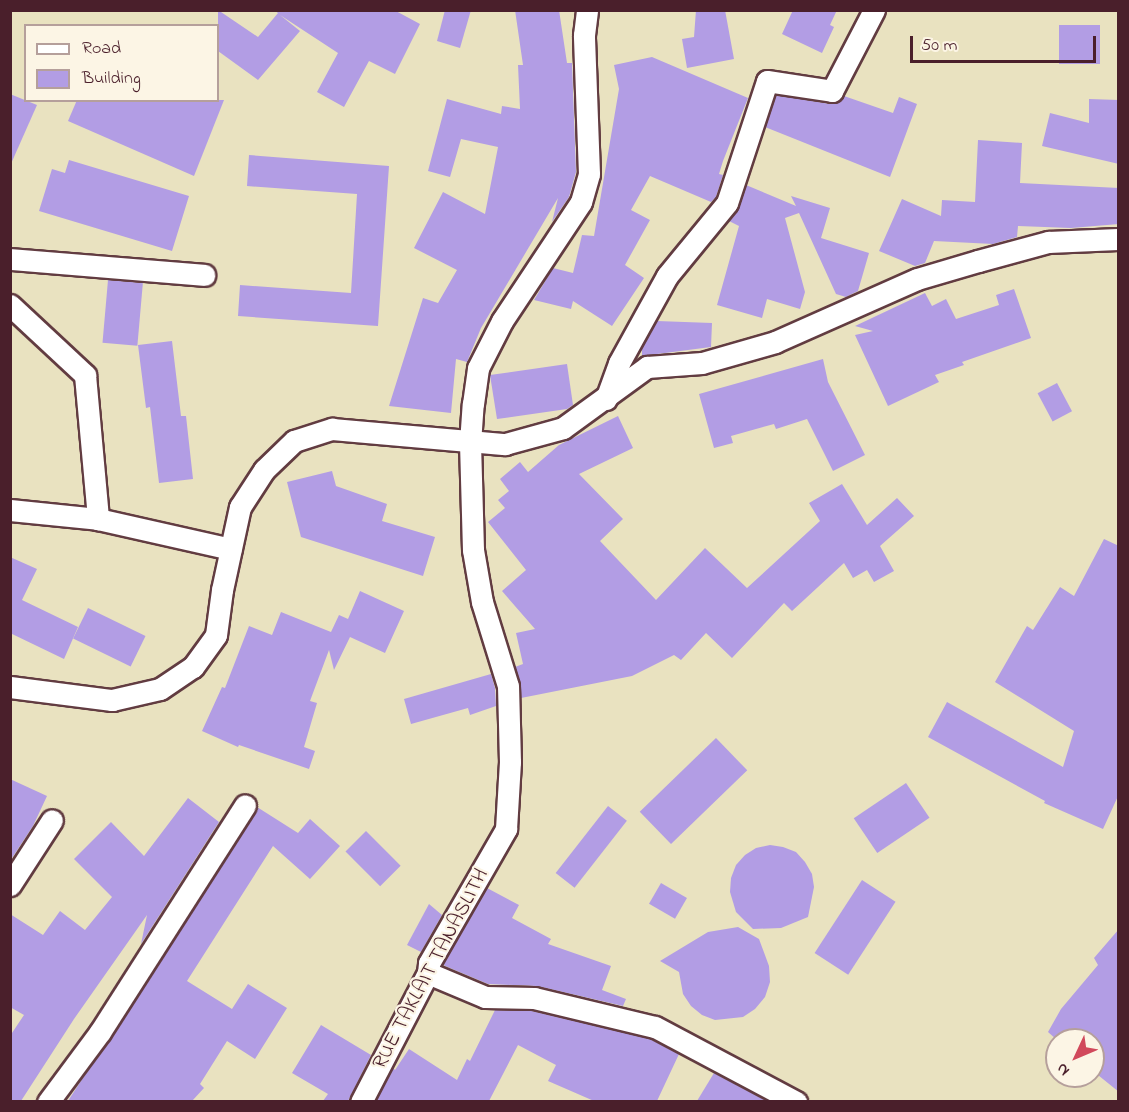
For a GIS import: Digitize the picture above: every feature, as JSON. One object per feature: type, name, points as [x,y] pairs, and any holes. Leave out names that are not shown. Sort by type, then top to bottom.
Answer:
[{"type":"street","name":"RUE TAKLAIT TANASLITH","points":[[361,1101],[428,973],[429,963],[506,829],[510,762],[508,686],[482,602],[473,550],[470,443],[478,368],[502,321],[581,202],[589,174],[584,35],[587,10]]},
{"type":"street","points":[[606,399],[619,363],[667,276],[727,203],[767,81],[832,91],[874,10]]},
{"type":"street","points":[[10,687],[112,700],[160,689],[193,667],[216,635],[222,590],[240,507],[264,470],[294,441],[332,429],[470,443],[505,444],[563,428],[606,399],[647,367],[702,363],[775,342],[937,273],[1048,242],[1119,239]]},
{"type":"street","points":[[10,259],[204,275]]},
{"type":"street","points":[[10,305],[85,375],[98,519]]},
{"type":"street","points":[[10,510],[98,519],[231,549]]},
{"type":"street","points":[[48,1101],[99,1032],[245,805]]},
{"type":"street","points":[[10,885],[52,820]]},
{"type":"street","points":[[428,973],[485,997],[534,999],[654,1027],[795,1101]]},
{"type":"building","points":[[218,10],[258,37],[278,13],[274,10],[394,10],[420,24],[395,74],[369,61],[344,107],[317,92],[338,53],[280,15],[300,31],[258,80],[219,52]]},
{"type":"building","points":[[445,10],[471,10],[460,48],[437,41]]},
{"type":"building","points":[[515,10],[559,10],[567,63],[572,63],[576,172],[569,197],[552,222],[558,198],[481,328],[467,362],[456,359],[451,413],[389,406],[423,298],[438,303],[457,270],[414,248],[443,192],[485,214],[498,147],[461,139],[450,177],[428,171],[447,99],[501,114],[502,106],[520,109],[518,65],[523,65]]},
{"type":"building","points":[[696,10],[725,10],[734,59],[687,68],[682,39],[694,37]]},
{"type":"building","points":[[793,10],[837,10],[830,25],[834,27],[822,53],[782,34]]},
{"type":"building","points":[[1059,25],[1100,25],[1100,64],[1059,64]]},
{"type":"building","points":[[652,57],[748,98],[723,161],[719,174],[723,175],[716,197],[711,202],[650,176],[631,210],[650,220],[625,265],[644,278],[612,326],[573,301],[571,309],[534,300],[553,268],[573,273],[582,235],[594,236],[619,89],[614,65]]},
{"type":"building","points":[[10,94],[24,100],[24,102],[37,105],[10,166]]},
{"type":"building","points":[[776,95],[830,104],[838,102],[844,96],[893,113],[899,97],[917,104],[890,177],[765,127]]},
{"type":"building","points":[[1089,99],[1119,100],[1119,164],[1042,146],[1050,113],[1089,123]]},
{"type":"building","points":[[219,100],[224,100],[194,176],[68,121],[76,102],[219,102]]},
{"type":"building","points":[[978,140],[1022,143],[1020,183],[1119,188],[1119,224],[1071,228],[1018,226],[1017,237],[993,244],[934,241],[925,263],[915,266],[879,251],[902,199],[941,216],[942,200],[975,202]]},
{"type":"building","points":[[249,155],[389,166],[378,326],[238,316],[240,285],[351,293],[357,194],[247,186]]},
{"type":"building","points":[[69,160],[189,196],[172,251],[39,211],[52,169],[65,173]]},
{"type":"building","points":[[746,185],[796,206],[791,196],[830,208],[821,238],[869,253],[858,291],[846,297],[836,294],[799,213],[785,218],[805,292],[800,309],[767,299],[762,318],[717,305],[739,226],[729,221],[739,207]]},
{"type":"building","points":[[108,280],[143,283],[137,346],[103,343]]},
{"type":"building","points":[[1014,289],[1031,338],[962,362],[964,365],[935,375],[939,382],[888,406],[855,335],[873,331],[855,326],[925,293],[932,306],[946,299],[956,319],[999,305],[996,295]]},
{"type":"building","points":[[657,321],[712,323],[711,347],[642,356],[642,348]]},
{"type":"building","points":[[172,341],[181,416],[186,416],[193,479],[159,483],[150,407],[146,408],[138,345]]},
{"type":"building","points":[[823,359],[828,382],[865,455],[833,471],[807,419],[776,429],[774,424],[731,436],[733,443],[714,448],[699,394]]},
{"type":"building","points":[[567,364],[573,405],[567,409],[497,419],[490,375]]},
{"type":"building","points":[[1057,383],[1072,411],[1053,422],[1038,393]]},
{"type":"building","points":[[618,416],[633,448],[579,474],[623,519],[600,541],[656,600],[705,548],[747,588],[820,521],[809,503],[842,484],[867,525],[897,498],[914,516],[880,546],[894,571],[874,582],[867,570],[853,578],[844,563],[792,611],[784,603],[732,658],[706,633],[681,660],[674,655],[632,676],[521,698],[515,667],[523,664],[516,633],[535,629],[502,591],[526,570],[488,522],[505,508],[498,500],[509,491],[500,479],[520,462],[528,472],[559,445]]},
{"type":"building","points":[[332,471],[336,486],[387,504],[382,521],[435,537],[423,576],[301,537],[287,482]]},
{"type":"building","points":[[1104,539],[1119,546],[1119,794],[1103,829],[1044,803],[1045,801],[928,737],[947,702],[1063,767],[1074,731],[995,682],[1027,626],[1033,630],[1060,587],[1074,596]]},
{"type":"building","points":[[10,557],[37,569],[22,600],[78,627],[64,659],[10,633]]},
{"type":"building","points":[[360,591],[404,611],[385,653],[350,637],[334,670],[329,650],[310,701],[317,703],[304,747],[315,751],[309,769],[239,745],[238,747],[202,731],[222,687],[225,688],[249,626],[272,635],[281,612],[331,632],[339,615],[348,619]]},
{"type":"building","points":[[88,608],[146,636],[131,667],[73,639]]},
{"type":"building","points":[[491,674],[496,706],[470,715],[468,708],[411,724],[404,699]]},
{"type":"building","points":[[716,738],[747,770],[671,844],[640,812]]},
{"type":"building","points":[[10,779],[47,796],[33,826],[10,861]]},
{"type":"building","points":[[906,783],[929,818],[877,853],[854,818]]},
{"type":"building","points":[[188,798],[219,822],[141,944],[147,915],[74,1019],[21,1101],[10,1101],[10,1036],[24,1015],[10,1007],[10,914],[43,935],[60,911],[85,930],[112,897],[74,859],[111,822],[144,856]]},
{"type":"building","points":[[608,806],[627,821],[575,888],[556,873]]},
{"type":"building","points":[[257,807],[298,833],[310,819],[340,846],[310,879],[273,846],[187,981],[232,1009],[248,984],[287,1008],[255,1059],[227,1041],[200,1084],[204,1088],[192,1101],[68,1101]]},
{"type":"building","points":[[366,831],[401,866],[380,886],[345,852]]},
{"type":"building","points":[[770,845],[796,852],[812,874],[814,887],[808,917],[781,928],[753,929],[736,912],[730,892],[731,878],[736,865],[745,855],[756,848]]},
{"type":"building","points":[[862,880],[896,902],[848,975],[815,953]]},
{"type":"building","points":[[661,883],[687,898],[675,919],[649,904]]},
{"type":"building","points":[[487,888],[519,905],[512,918],[551,939],[548,944],[611,966],[602,990],[626,999],[623,1006],[537,986],[488,984],[445,966],[443,964]]},
{"type":"building","points":[[429,904],[442,915],[421,952],[407,945]]},
{"type":"building","points":[[738,927],[759,939],[769,966],[770,982],[765,997],[755,1009],[743,1017],[715,1020],[702,1015],[691,1006],[683,994],[679,972],[660,961],[708,932]]},
{"type":"building","points":[[1119,929],[1119,1092],[1105,1081],[1105,1028],[1050,1028],[1061,1009],[1098,965],[1094,958]]},
{"type":"building","points":[[495,1010],[532,1011],[650,1039],[679,1054],[657,1101],[594,1101],[548,1081],[556,1065],[518,1045],[489,1101],[376,1101],[393,1068],[395,1070],[409,1049],[457,1080],[467,1059],[470,1061]]},
{"type":"building","points":[[321,1025],[371,1055],[348,1101],[323,1101],[328,1094],[292,1073]]},
{"type":"building","points":[[714,1073],[768,1101],[697,1101]]}]
